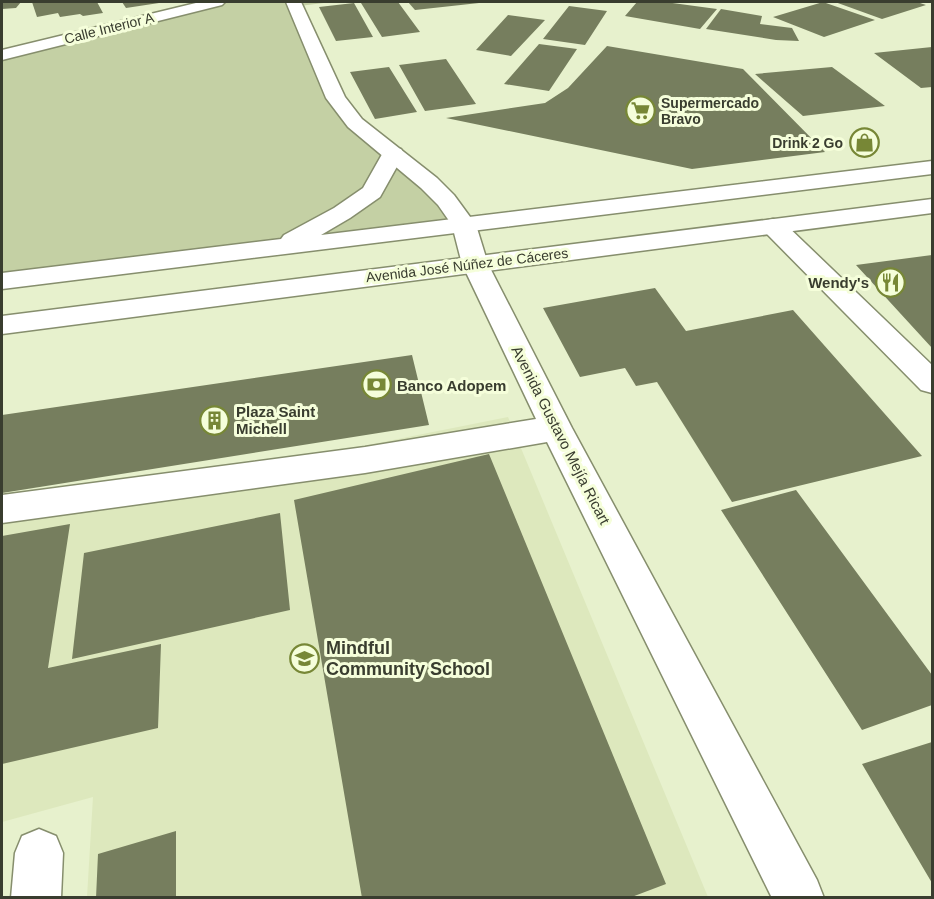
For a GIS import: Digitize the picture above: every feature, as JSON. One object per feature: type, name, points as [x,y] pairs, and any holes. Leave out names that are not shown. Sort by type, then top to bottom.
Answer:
[{"type":"main road","name":"Calle Interior A","points":[[2,55],[217,2]]},
{"type":"main road","name":"Avenida Gustavo Mejía Ricart","points":[[293,2],[336,98],[355,123],[446,200],[464,225],[475,264],[556,428],[799,897]]},
{"type":"main road","points":[[278,248],[342,213],[372,192],[393,154]]},
{"type":"main road","points":[[2,281],[933,168]]},
{"type":"main road","name":"Avenida José Núñez de Cáceres","points":[[2,325],[933,206]]},
{"type":"main road","points":[[773,226],[933,382]]},
{"type":"main road","points":[[2,509],[365,460],[556,428]]},
{"type":"shaded area","points":[[225,2],[332,2],[299,6],[336,98],[460,220],[373,236],[2,275],[2,56]]},
{"type":"shaded area","name":"Mindful Community School","points":[[508,417],[708,897],[87,897],[93,797],[2,822],[2,518]]},
{"type":"building","points":[[2,2],[21,2],[16,8],[2,9]]},
{"type":"building","points":[[32,2],[97,2],[103,13],[60,17],[58,13],[37,17]]},
{"type":"building","points":[[122,2],[159,2],[159,3],[126,8]]},
{"type":"building","points":[[398,2],[420,32],[382,37],[361,3]]},
{"type":"building","points":[[408,2],[479,2],[479,3],[415,10]]},
{"type":"building","points":[[637,2],[665,2],[717,9],[700,29],[625,16]]},
{"type":"building","points":[[823,2],[875,20],[824,37],[773,17]]},
{"type":"building","points":[[835,2],[917,2],[926,5],[882,19]]},
{"type":"building","points":[[354,3],[373,37],[336,41],[319,7]]},
{"type":"building","points":[[569,6],[607,11],[585,45],[543,39]]},
{"type":"building","points":[[721,9],[762,16],[760,24],[792,28],[799,41],[776,40],[706,29]]},
{"type":"building","points":[[508,15],[545,20],[511,56],[476,50]]},
{"type":"building","points":[[539,44],[577,49],[549,91],[504,84]]},
{"type":"building","name":"Supermercado Bravo","points":[[607,46],[743,69],[825,152],[692,169],[446,118],[545,103],[568,88]]},
{"type":"building","points":[[932,47],[932,87],[921,88],[874,53]]},
{"type":"building","points":[[446,59],[476,104],[425,111],[399,65]]},
{"type":"building","points":[[389,67],[417,112],[375,119],[350,72]]},
{"type":"building","points":[[832,67],[885,106],[803,116],[755,74]]},
{"type":"building","points":[[932,255],[932,348],[856,265]]},
{"type":"building","points":[[655,288],[686,331],[793,310],[922,456],[732,502],[657,382],[636,386],[625,368],[580,377],[543,308]]},
{"type":"building","name":"Plaza Saint Michell","points":[[412,355],[429,425],[2,493],[2,415]]},
{"type":"building","points":[[489,454],[666,884],[629,898],[362,898],[294,500]]},
{"type":"building","points":[[796,490],[932,675],[932,705],[862,730],[721,510]]},
{"type":"building","points":[[280,513],[290,610],[72,659],[84,553]]},
{"type":"building","points":[[70,524],[48,668],[161,644],[158,728],[2,764],[2,536]]},
{"type":"building","points":[[932,742],[932,883],[862,764]]},
{"type":"building","points":[[176,831],[176,898],[96,898],[98,854]]},
{"type":"place","name":"Supermercado Bravo","points":[[640,111]]},
{"type":"place","name":"Drink 2 Go","points":[[864,143]]},
{"type":"place","name":"Wendy's","points":[[890,282]]},
{"type":"place","name":"Banco Adopem","points":[[376,385]]},
{"type":"place","name":"Plaza Saint Michell","points":[[215,420]]},
{"type":"place","name":"Mindful Community School","points":[[305,658]]}]
